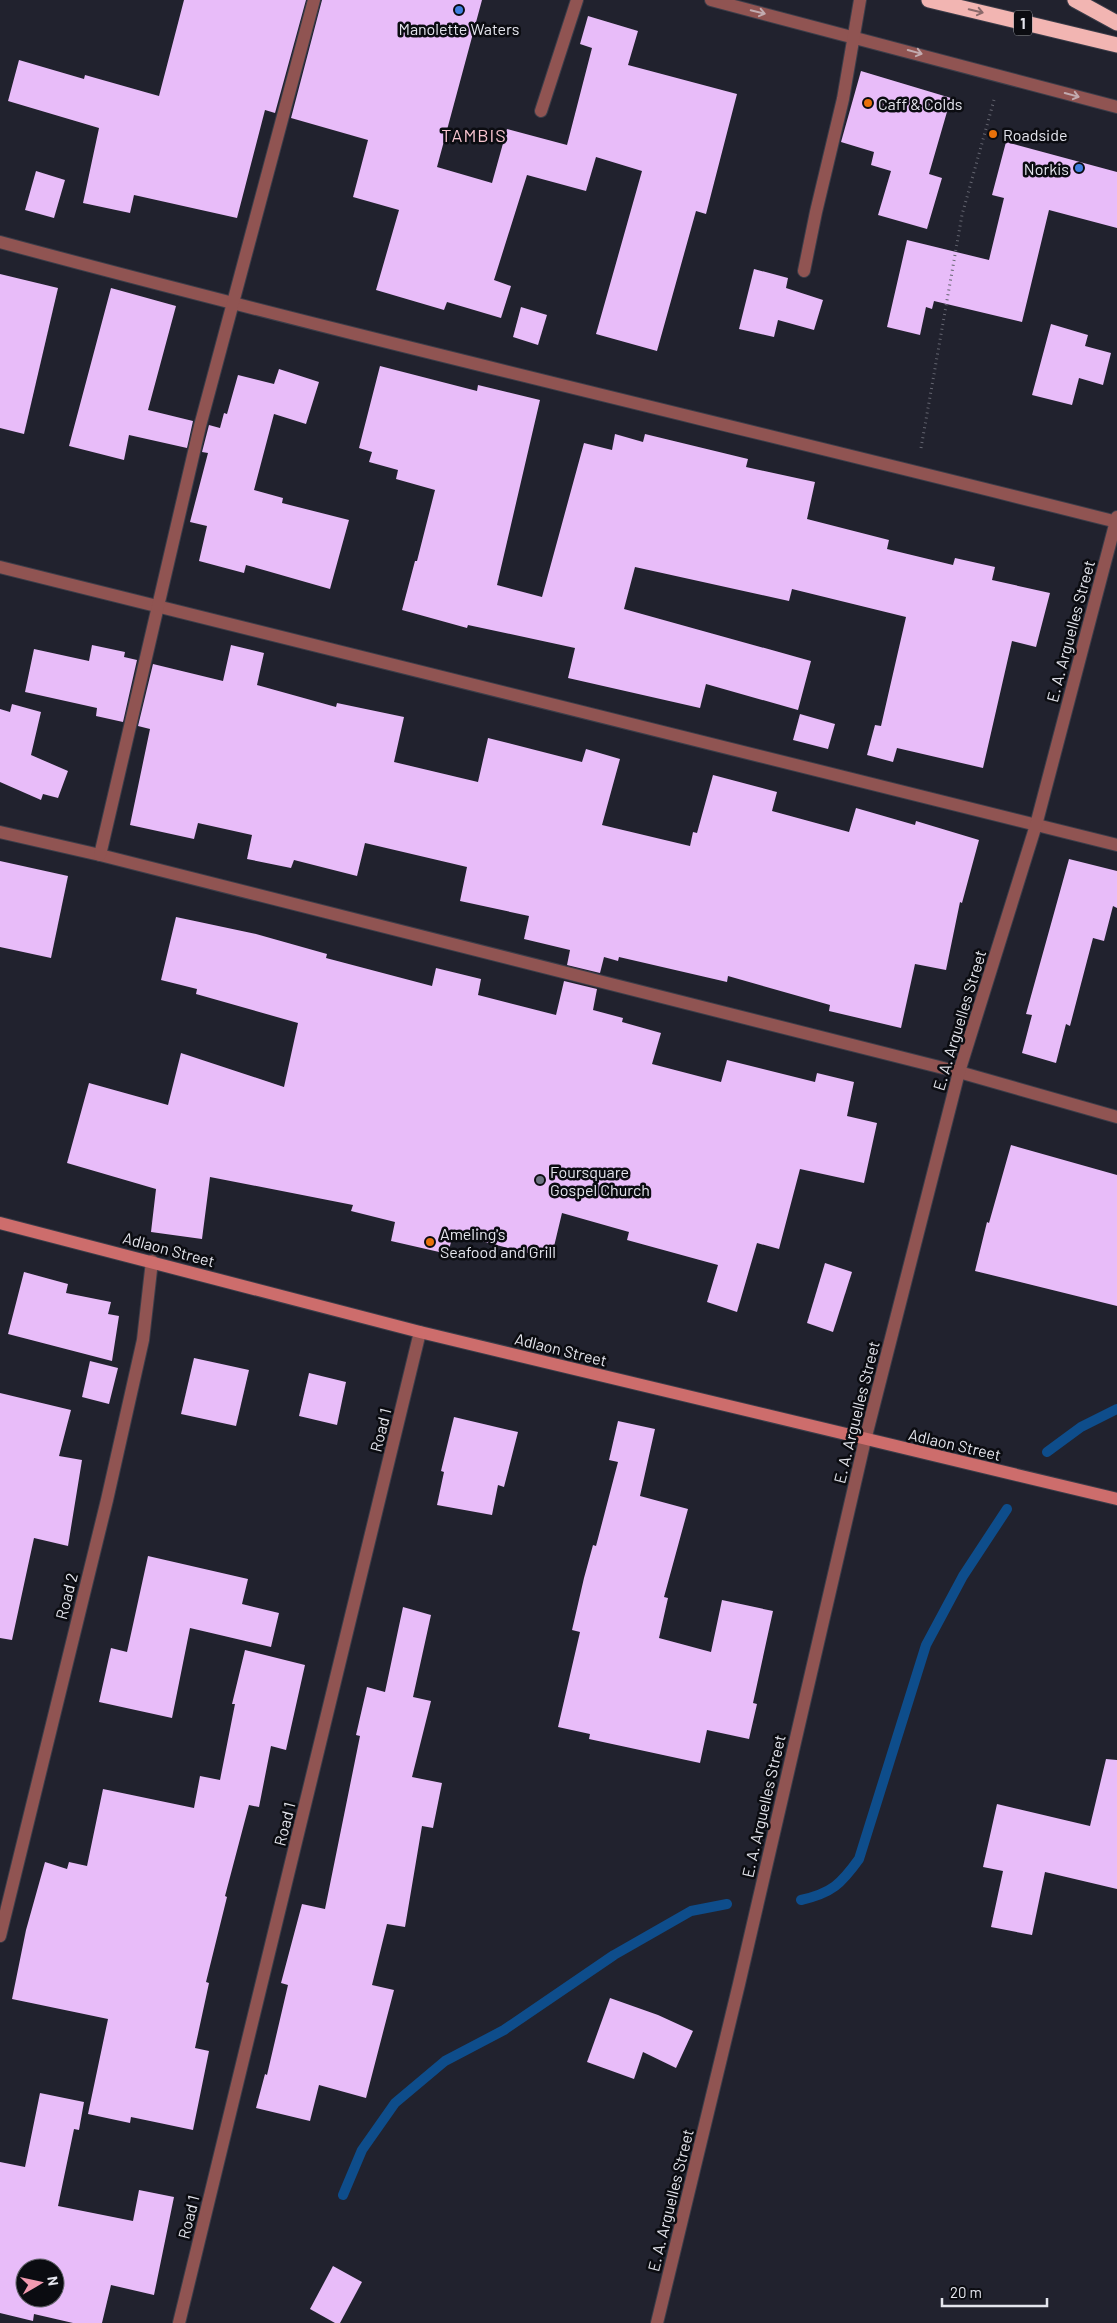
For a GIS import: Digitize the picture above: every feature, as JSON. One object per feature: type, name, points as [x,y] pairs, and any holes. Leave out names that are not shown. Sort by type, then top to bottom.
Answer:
[{"type":"highway","name":"1","points":[[929,0],[1117,45]]},
{"type":"highway","points":[[1075,0],[1117,23]]},
{"type":"street","points":[[100,855],[200,426],[314,0]]},
{"type":"street","points":[[541,111],[577,0]]},
{"type":"street","points":[[711,0],[854,36],[1117,107]]},
{"type":"street","points":[[804,271],[843,99],[860,0]]},
{"type":"street","points":[[0,242],[233,305],[1117,520]]},
{"type":"street","name":"E. A. Arguelles Street","points":[[657,2323],[739,1984],[865,1440],[960,1072],[1036,825],[1117,520]]},
{"type":"street","points":[[0,568],[159,606],[1117,846]]},
{"type":"street","points":[[0,832],[100,855],[960,1072],[1117,1117]]},
{"type":"street","name":"Adlaon Street","points":[[0,1223],[420,1332],[1117,1499]]},
{"type":"street","name":"Road 2","points":[[0,1936],[120,1444],[143,1340],[152,1261]]},
{"type":"street","name":"Road 1","points":[[179,2323],[420,1332]]},
{"type":"path","points":[[917,471],[962,215],[1001,75]]},
{"type":"building","points":[[184,0],[306,0],[275,113],[265,110],[237,218],[134,195],[130,213],[83,203],[99,128],[8,101],[19,60],[84,79],[85,75],[159,96]]},
{"type":"building","points":[[322,0],[482,0],[437,167],[492,183],[507,129],[567,145],[592,48],[580,44],[588,16],[638,31],[628,65],[737,94],[706,214],[696,211],[657,351],[596,334],[642,171],[596,157],[586,191],[527,175],[494,280],[511,286],[501,318],[447,302],[444,310],[376,290],[399,210],[353,197],[368,140],[291,118]]},
{"type":"building","points":[[861,71],[951,98],[929,174],[942,178],[927,229],[878,215],[891,171],[871,165],[874,152],[841,142]]},
{"type":"building","points":[[1006,142],[1117,172],[1117,228],[1049,210],[1022,322],[934,301],[932,309],[926,307],[920,335],[887,327],[907,240],[989,260],[1004,198],[992,195]]},
{"type":"building","points":[[36,171],[65,180],[54,218],[25,210]]},
{"type":"building","points":[[754,269],[788,278],[786,288],[823,300],[814,330],[778,320],[774,337],[739,329]]},
{"type":"building","points":[[0,274],[58,288],[24,434],[0,428]]},
{"type":"building","points":[[111,288],[176,306],[148,410],[193,421],[187,448],[129,435],[124,460],[69,446]]},
{"type":"building","points":[[521,307],[547,315],[538,345],[513,337]]},
{"type":"building","points":[[1051,324],[1088,335],[1085,346],[1111,353],[1103,385],[1079,378],[1072,405],[1032,395]]},
{"type":"building","points":[[380,366],[477,391],[478,385],[540,400],[497,585],[542,597],[584,443],[612,450],[615,434],[643,442],[645,434],[748,459],[746,467],[815,482],[807,519],[889,540],[887,549],[953,565],[955,558],[995,567],[992,580],[1050,593],[1036,647],[1012,641],[983,768],[897,748],[893,762],[867,755],[875,725],[881,726],[906,617],[792,589],[789,601],[635,567],[624,609],[811,661],[798,710],[706,684],[700,708],[568,678],[575,648],[468,625],[467,628],[402,610],[435,490],[396,479],[398,470],[369,462],[372,452],[359,448]]},
{"type":"building","points":[[279,369],[319,382],[306,424],[274,414],[254,490],[283,498],[282,503],[349,520],[330,589],[246,565],[244,573],[199,561],[207,526],[190,522],[208,453],[202,452],[209,425],[220,428],[224,413],[227,414],[238,375],[274,384]]},
{"type":"building","points":[[92,645],[125,652],[124,657],[137,660],[123,722],[96,716],[97,708],[25,692],[34,649],[89,661]]},
{"type":"building","points":[[231,645],[264,653],[257,685],[336,707],[337,703],[404,717],[394,762],[478,782],[488,738],[582,762],[586,749],[620,759],[602,825],[690,846],[693,832],[697,833],[713,775],[777,792],[772,811],[849,832],[856,808],[915,825],[916,821],[979,840],[962,903],[960,902],[946,970],[915,964],[901,1028],[829,1011],[830,1005],[728,976],[727,982],[619,957],[618,961],[604,957],[600,973],[567,965],[570,950],[524,939],[529,916],[460,901],[467,867],[365,843],[357,876],[294,860],[291,868],[247,859],[252,835],[198,823],[194,839],[130,825],[150,729],[138,726],[153,664],[223,681]]},
{"type":"building","points":[[12,704],[41,712],[31,755],[68,771],[58,798],[43,794],[41,800],[0,782],[0,709],[10,712]]},
{"type":"building","points":[[800,714],[835,724],[828,749],[793,740]]},
{"type":"building","points":[[1069,859],[1117,871],[1117,908],[1113,906],[1104,941],[1093,938],[1070,1026],[1066,1024],[1056,1063],[1022,1053],[1032,1015],[1026,1014]]},
{"type":"building","points":[[0,861],[68,876],[51,958],[0,947]]},
{"type":"building","points":[[176,917],[256,934],[327,954],[326,958],[432,986],[436,968],[481,979],[478,995],[556,1015],[564,981],[597,989],[593,1010],[623,1018],[622,1022],[661,1033],[652,1064],[721,1082],[727,1060],[815,1082],[817,1073],[854,1082],[847,1116],[877,1123],[864,1183],[800,1169],[779,1249],[757,1243],[737,1312],[707,1302],[718,1265],[627,1240],[629,1232],[562,1213],[551,1259],[453,1234],[448,1254],[391,1241],[395,1222],[351,1211],[353,1205],[210,1177],[202,1239],[151,1232],[156,1189],[67,1163],[89,1083],[168,1105],[181,1053],[284,1087],[298,1023],[196,994],[197,989],[161,980]]},
{"type":"building","points":[[1011,1145],[1117,1175],[1117,1306],[975,1271],[987,1222],[989,1223]]},
{"type":"building","points":[[825,1263],[852,1272],[833,1332],[807,1323]]},
{"type":"building","points":[[24,1272],[68,1284],[66,1293],[111,1302],[108,1314],[119,1316],[112,1361],[8,1334]]},
{"type":"building","points":[[194,1358],[249,1370],[236,1426],[181,1414]]},
{"type":"building","points":[[90,1361],[118,1368],[109,1404],[82,1397]]},
{"type":"building","points":[[309,1373],[346,1382],[337,1425],[299,1416]]},
{"type":"building","points":[[0,1393],[71,1410],[59,1456],[82,1460],[68,1546],[34,1538],[12,1640],[0,1638]]},
{"type":"building","points":[[454,1417],[518,1432],[504,1487],[498,1485],[492,1515],[437,1505],[444,1472],[441,1471]]},
{"type":"building","points":[[618,1421],[655,1429],[640,1496],[688,1509],[664,1597],[668,1598],[659,1638],[711,1652],[722,1600],[773,1611],[753,1703],[757,1704],[749,1739],[707,1730],[700,1763],[589,1739],[590,1734],[558,1727],[580,1632],[572,1630],[593,1545],[596,1546],[618,1462],[609,1460]]},
{"type":"building","points":[[148,1556],[248,1579],[242,1604],[279,1613],[271,1647],[190,1628],[172,1718],[99,1702],[111,1648],[127,1652]]},
{"type":"building","points":[[403,1607],[431,1615],[413,1697],[431,1701],[412,1777],[442,1783],[433,1828],[422,1826],[405,1927],[387,1924],[372,1985],[394,1990],[366,2098],[319,2085],[310,2121],[256,2108],[265,2074],[267,2075],[288,1985],[281,1983],[302,1904],[325,1909],[360,1736],[356,1735],[367,1687],[385,1692]]},
{"type":"building","points":[[245,1650],[305,1665],[286,1750],[271,1746],[259,1807],[249,1805],[225,1896],[227,1897],[206,1982],[209,1983],[195,2048],[209,2051],[193,2130],[131,2117],[130,2123],[88,2114],[108,2019],[12,1999],[26,1930],[45,1862],[67,1869],[69,1862],[87,1866],[103,1789],[194,1808],[200,1776],[220,1780],[235,1704],[232,1704]]},
{"type":"building","points":[[1106,1759],[1117,1760],[1117,1889],[1045,1872],[1032,1935],[991,1927],[1003,1871],[983,1867],[997,1804],[1090,1826]]},
{"type":"building","points":[[610,1998],[658,2015],[693,2031],[676,2068],[643,2052],[634,2079],[587,2062]]},
{"type":"building","points":[[40,2093],[84,2102],[79,2130],[74,2129],[58,2206],[133,2221],[139,2190],[174,2197],[154,2295],[111,2285],[102,2323],[73,2323],[34,2314],[33,2321],[0,2313],[0,2162],[25,2167]]},
{"type":"building","points":[[333,2266],[362,2282],[340,2323],[335,2323],[310,2309]]},
{"type":"waterway","points":[[1047,1452],[1081,1427],[1117,1409]]},
{"type":"waterway","points":[[801,1900],[828,1891],[847,1875],[859,1859],[926,1645],[963,1576],[1007,1509]]},
{"type":"waterway","points":[[343,2195],[362,2150],[395,2103],[445,2061],[504,2030],[614,1955],[691,1911],[727,1904]]},
{"type":"place","name":"Manolette Waters","points":[[459,10]]},
{"type":"place","name":"Caff & Colds","points":[[868,103]]},
{"type":"place","name":"Roadside","points":[[993,134]]},
{"type":"place","name":"Norkis","points":[[1079,168]]},
{"type":"place","name":"Foursquare Gospel Church","points":[[540,1180]]},
{"type":"place","name":"Ameling's Seafood and Grill","points":[[430,1242]]},
{"type":"district","name":"TAMBIS","points":[[474,135]]}]
